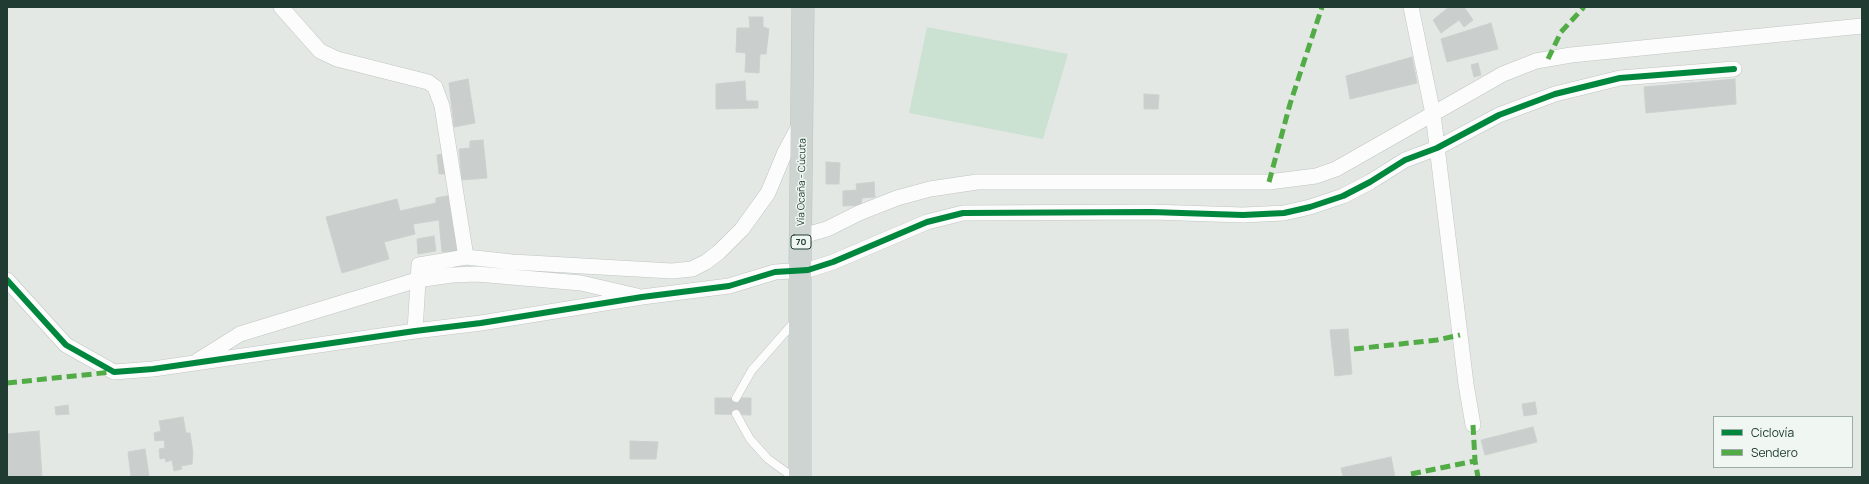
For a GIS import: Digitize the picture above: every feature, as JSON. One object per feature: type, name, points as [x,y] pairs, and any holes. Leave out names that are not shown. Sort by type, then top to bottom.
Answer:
[{"type":"main road","name":"Vía Ocaña - Cúcuta","points":[[800,477],[800,270],[802,236],[803,7]]},
{"type":"street","points":[[281,7],[320,51],[337,60],[428,82],[435,87],[442,106],[466,257]]},
{"type":"street","points":[[1411,7],[1433,114],[1466,384],[1473,425]]},
{"type":"street","points":[[802,236],[827,229],[858,213],[897,198],[930,189],[977,182],[1269,182],[1316,176],[1336,169],[1502,74],[1536,61],[1571,55],[1862,26]]},
{"type":"street","points":[[7,280],[66,345],[114,372],[192,364],[415,331],[488,322],[642,297],[729,286],[775,272],[808,270],[834,262],[926,222],[963,213],[1152,212],[1243,215],[1284,213],[1310,207],[1343,196],[1370,182],[1405,160],[1437,148],[1499,115],[1555,94],[1620,78],[1734,69]]},
{"type":"street","points":[[415,331],[419,265],[466,257],[512,262],[672,271],[692,269],[706,262],[719,252],[742,229],[768,193],[786,152],[803,120]]},
{"type":"street","points":[[192,364],[240,334],[417,280],[452,275],[477,274],[581,283],[642,297]]},
{"type":"lane","points":[[736,398],[752,370],[800,315]]},
{"type":"lane","points":[[736,414],[750,439],[768,458],[793,477]]},
{"type":"green space","points":[[927,27],[1068,54],[1043,139],[909,113]]},
{"type":"building","points":[[1449,7],[1464,7],[1473,20],[1464,27],[1459,20],[1441,33],[1433,20]]},
{"type":"building","points":[[749,17],[763,17],[763,27],[769,29],[766,54],[760,54],[759,73],[745,72],[746,53],[736,52],[737,28],[750,28]]},
{"type":"building","points":[[1491,23],[1498,49],[1447,62],[1441,39]]},
{"type":"building","points":[[1412,57],[1417,83],[1350,99],[1346,76]]},
{"type":"building","points":[[1478,63],[1481,75],[1474,77],[1471,65]]},
{"type":"building","points":[[468,79],[475,123],[454,127],[449,83]]},
{"type":"building","points":[[1735,79],[1736,104],[1646,113],[1644,87]]},
{"type":"building","points":[[745,81],[746,101],[758,101],[758,108],[716,109],[716,84]]},
{"type":"building","points":[[1144,94],[1159,95],[1158,109],[1144,109]]},
{"type":"building","points":[[483,140],[487,178],[462,180],[459,149],[470,148],[470,141]]},
{"type":"building","points":[[445,154],[447,174],[439,174],[437,155]]},
{"type":"building","points":[[826,162],[840,163],[839,184],[826,184]]},
{"type":"building","points":[[874,182],[875,197],[862,198],[861,205],[843,206],[843,191],[857,190],[856,184]]},
{"type":"building","points":[[452,195],[457,251],[442,252],[439,220],[413,224],[415,234],[384,242],[389,259],[342,273],[326,217],[397,199],[400,211],[436,203],[436,198]]},
{"type":"building","points":[[434,236],[436,251],[418,254],[417,239]]},
{"type":"building","points":[[1348,329],[1352,374],[1335,376],[1330,330]]},
{"type":"building","points":[[715,398],[751,398],[751,415],[715,414]]},
{"type":"building","points":[[1535,402],[1537,414],[1524,416],[1522,404]]},
{"type":"building","points":[[68,405],[69,414],[56,415],[55,407]]},
{"type":"building","points":[[183,417],[186,433],[190,433],[193,453],[192,464],[181,466],[182,469],[174,471],[172,460],[166,462],[165,458],[160,459],[159,449],[165,448],[164,440],[155,441],[154,433],[161,431],[159,421]]},
{"type":"building","points":[[1533,427],[1537,442],[1485,455],[1481,440]]},
{"type":"building","points":[[39,431],[42,477],[7,477],[7,434]]},
{"type":"building","points":[[630,441],[658,442],[656,459],[630,459]]},
{"type":"building","points":[[145,449],[149,476],[131,477],[128,452]]},
{"type":"building","points":[[1391,457],[1395,477],[1343,477],[1341,468]]},
{"type":"marked path","points":[[1269,182],[1290,104],[1322,7]]},
{"type":"marked path","points":[[1548,59],[1561,32],[1584,7]]},
{"type":"marked path","points":[[1354,349],[1437,340],[1460,335]]},
{"type":"marked path","points":[[7,383],[112,372]]},
{"type":"marked path","points":[[1473,425],[1475,461],[1478,477]]},
{"type":"marked path","points":[[1411,474],[1475,461]]},
{"type":"cycle path","points":[[7,280],[66,345],[114,372],[153,369],[415,331],[481,323],[642,297],[729,286],[775,272],[808,270],[833,262],[927,222],[963,213],[1151,212],[1243,215],[1284,213],[1310,207],[1343,196],[1370,182],[1405,160],[1437,148],[1499,115],[1555,94],[1620,78],[1734,69]]}]
